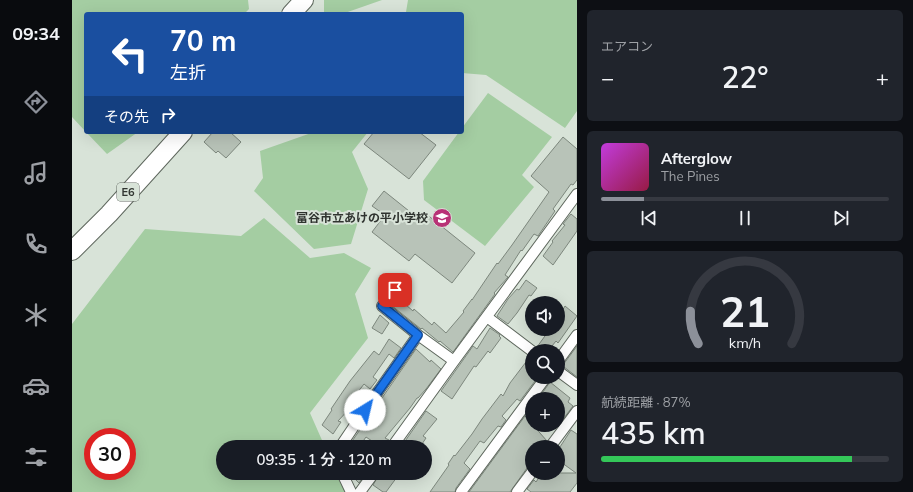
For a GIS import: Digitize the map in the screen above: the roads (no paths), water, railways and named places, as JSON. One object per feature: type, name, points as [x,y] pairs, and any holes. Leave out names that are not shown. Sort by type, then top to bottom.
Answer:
[{"type":"highway","points":[[293,12],[304,0]]},
{"type":"highway","name":"E6","points":[[72,251],[109,214],[181,134]]},
{"type":"street","points":[[397,440],[577,194]]},
{"type":"street","points":[[395,290],[382,306],[454,361]]},
{"type":"street","points":[[487,317],[525,346]]},
{"type":"street","points":[[345,440],[418,335]]},
{"type":"street","points":[[565,351],[577,335]]},
{"type":"street","points":[[565,376],[577,385]]},
{"type":"street","points":[[461,492],[541,384]]},
{"type":"street","points":[[555,440],[577,411]]},
{"type":"street","points":[[345,480],[351,492]]},
{"type":"street","points":[[360,492],[369,480]]},
{"type":"street","points":[[517,492],[526,480]]},
{"type":"place","name":"富谷市立あけの平小学校","points":[[442,218]]}]
